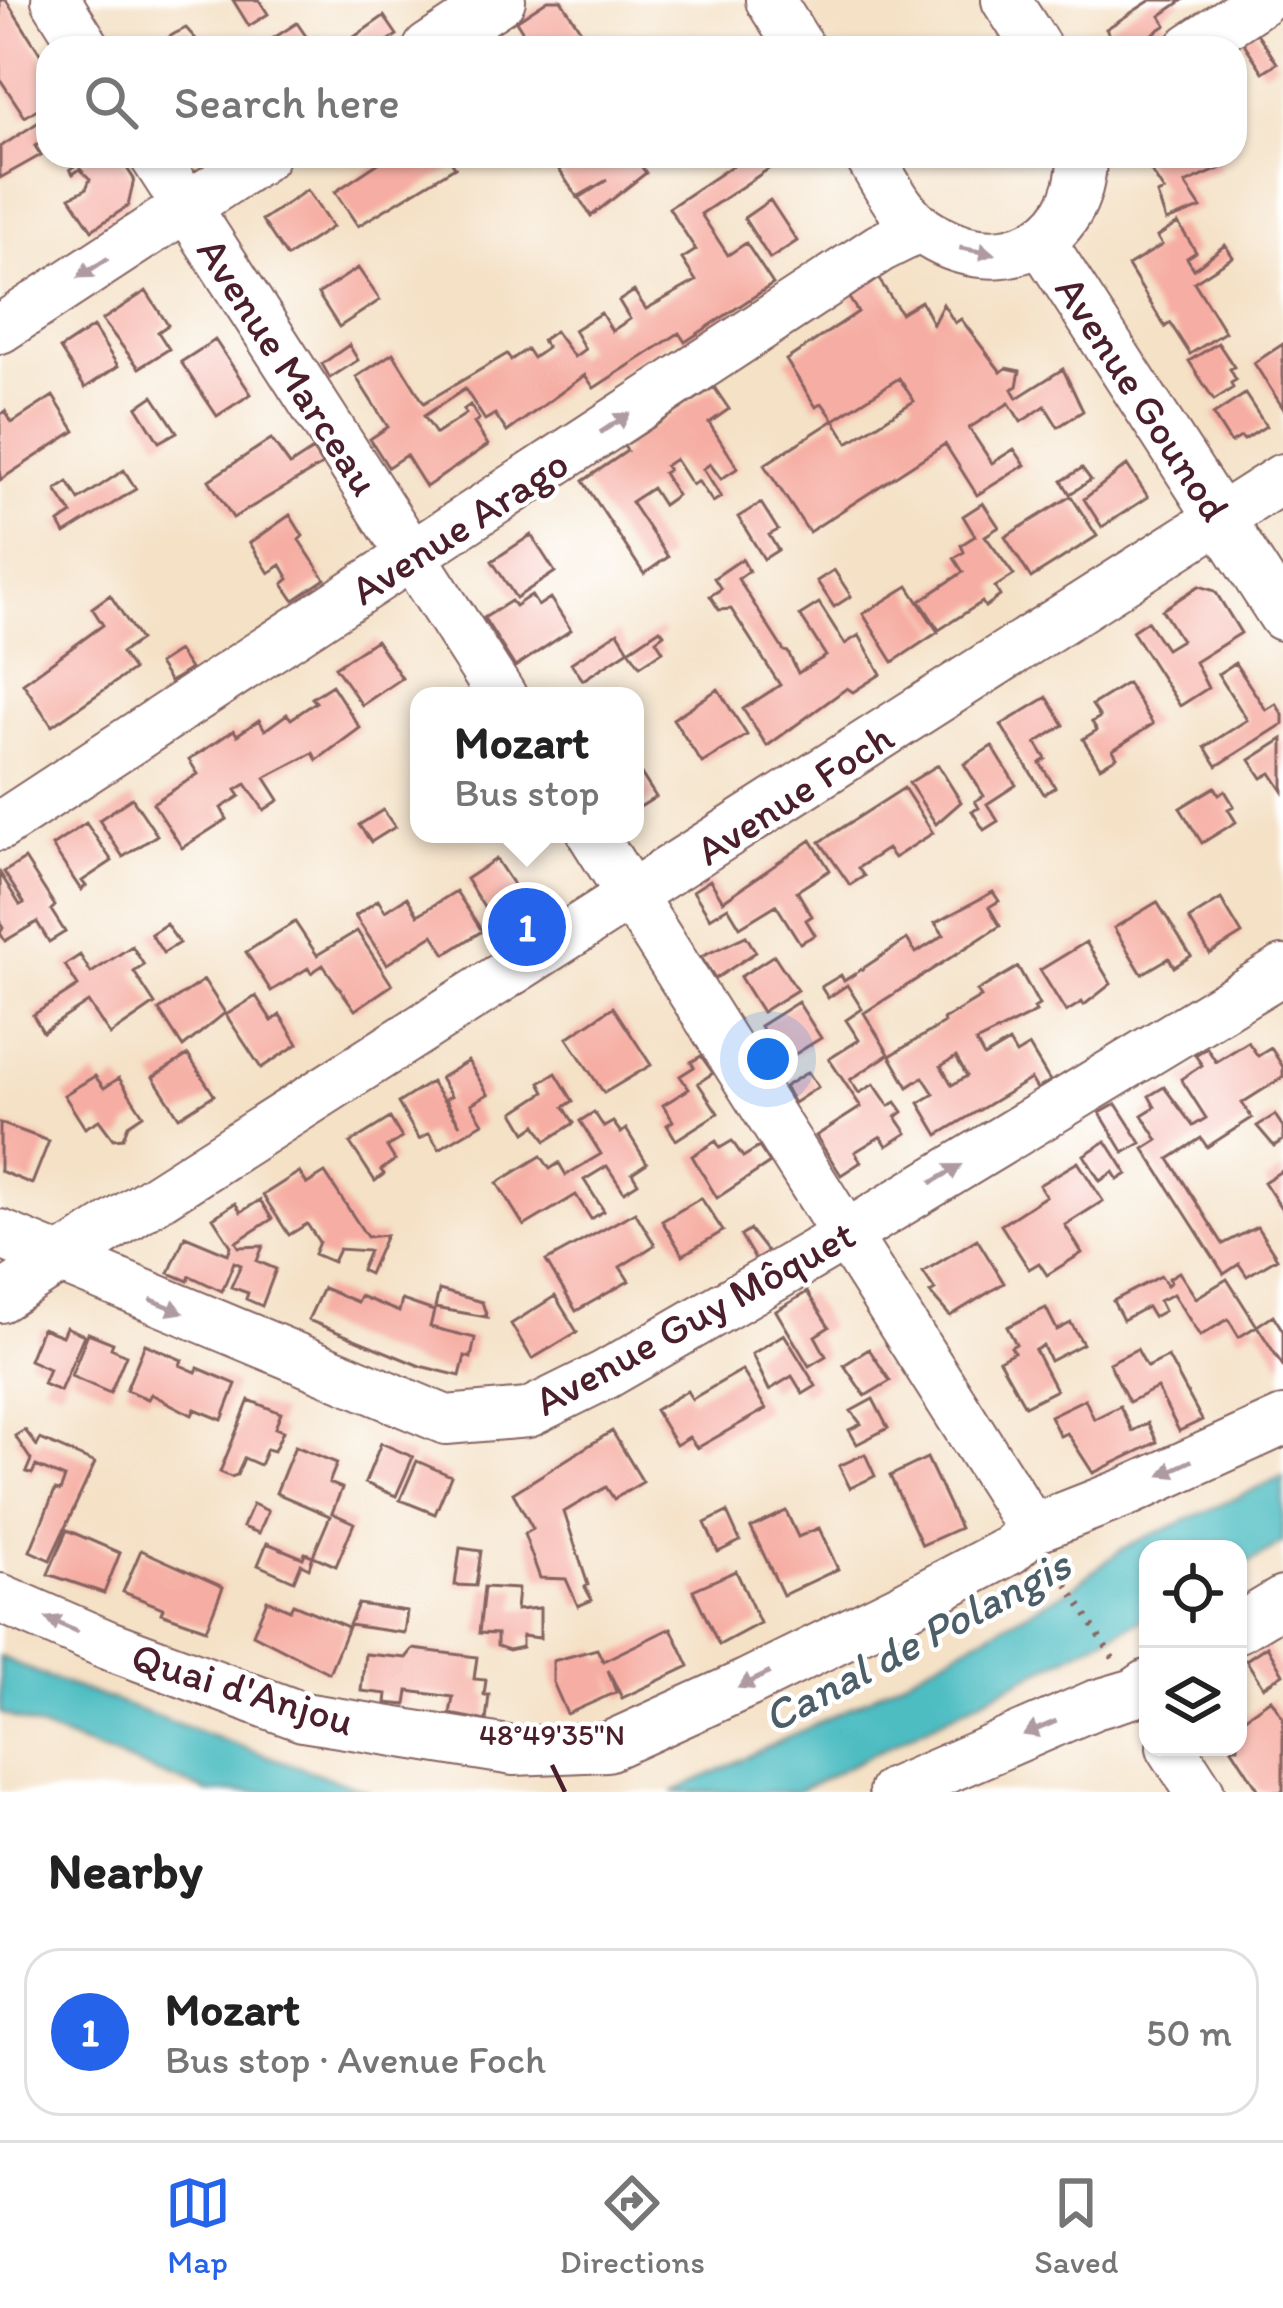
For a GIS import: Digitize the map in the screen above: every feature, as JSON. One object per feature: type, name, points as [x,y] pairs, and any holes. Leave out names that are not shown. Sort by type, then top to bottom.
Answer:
[{"type":"street","points":[[56,0],[78,36]]},
{"type":"street","points":[[446,36],[501,0]]},
{"type":"street","points":[[770,0],[792,36]]},
{"type":"street","points":[[1006,0],[1029,36]]},
{"type":"street","points":[[1208,36],[1262,0]]},
{"type":"street","name":"Avenue Marceau","points":[[162,168],[496,687]]},
{"type":"street","points":[[0,329],[246,168]]},
{"type":"street","points":[[878,168],[920,228],[953,247],[992,256],[1041,241],[1071,212],[1080,168]]},
{"type":"street","name":"Avenue Arago","points":[[0,826],[880,248],[920,228]]},
{"type":"street","name":"Avenue Gounod","points":[[1041,241],[1283,616]]},
{"type":"street","name":"Avenue Foch","points":[[0,1298],[1283,478]]},
{"type":"street","points":[[598,843],[846,1235],[1021,1540]]},
{"type":"street","name":"Avenue Guy Môquet","points":[[0,1234],[446,1420],[528,1413],[605,1375],[846,1235],[1283,970]]},
{"type":"street","name":"Quai d'Anjou","points":[[0,1598],[109,1645],[303,1717],[514,1751],[607,1747],[748,1684],[1021,1540],[1283,1421]]},
{"type":"street","points":[[1247,1623],[1283,1601]]},
{"type":"street","points":[[892,1792],[1137,1688]]},
{"type":"street","points":[[1177,1756],[1200,1792]]},
{"type":"path","points":[[1021,1540],[1037,1536],[1137,1688]]},
{"type":"water","points":[[1283,1477],[1283,1543],[1247,1564],[1247,1540],[1142,1540]]},
{"type":"water","points":[[1139,1541],[1139,1621],[797,1792],[673,1792],[858,1704],[1072,1588]]},
{"type":"water","points":[[0,1657],[369,1792],[208,1792],[0,1713]]},
{"type":"building","points":[[0,0],[6,0],[36,47],[36,110],[25,117],[0,79]]},
{"type":"building","points":[[233,0],[259,0],[268,14],[249,26]]},
{"type":"building","points":[[548,0],[561,0],[584,36],[525,36],[516,21]]},
{"type":"building","points":[[1151,0],[1183,0],[1160,16],[1166,25],[1149,36],[1110,36],[1106,29]]},
{"type":"building","points":[[384,16],[397,35],[395,36],[355,36]]},
{"type":"building","points":[[297,23],[306,36],[277,36]]},
{"type":"building","points":[[186,28],[193,36],[171,36]]},
{"type":"building","points":[[1255,30],[1277,63],[1263,72],[1247,48],[1246,36]]},
{"type":"building","points":[[36,124],[36,158],[0,178],[0,147]]},
{"type":"building","points":[[127,168],[134,179],[128,206],[92,230],[70,197],[86,189],[90,179],[80,169],[73,174],[70,169]]},
{"type":"building","points":[[371,168],[453,168],[358,226],[335,192]]},
{"type":"building","points":[[558,168],[643,168],[646,173],[591,216],[579,198],[607,180],[577,197]]},
{"type":"building","points":[[729,168],[770,168],[701,214],[728,255],[746,243],[773,284],[685,342],[679,333],[594,388],[585,375],[507,432],[495,414],[485,420],[465,389],[424,416],[436,434],[466,414],[463,410],[470,405],[479,419],[474,423],[488,445],[426,487],[406,455],[388,467],[370,439],[388,427],[356,377],[393,353],[424,403],[507,354],[511,360],[527,349],[533,358],[547,348],[542,340],[555,331],[574,357],[585,349],[574,330],[601,313],[612,331],[630,319],[619,301],[634,291],[646,309],[696,281],[682,259],[696,250],[669,208]]},
{"type":"building","points":[[1149,168],[1219,169],[1185,184],[1201,208],[1166,221],[1157,194],[1164,191]]},
{"type":"building","points":[[307,190],[332,227],[287,257],[262,220]]},
{"type":"building","points":[[770,200],[797,241],[770,259],[744,218]]},
{"type":"building","points":[[1178,223],[1196,252],[1187,258],[1194,269],[1225,245],[1233,257],[1194,282],[1225,332],[1190,354],[1170,323],[1165,327],[1128,266],[1162,245],[1157,237]]},
{"type":"building","points":[[358,268],[380,300],[339,327],[318,294]]},
{"type":"building","points":[[878,278],[901,313],[921,301],[933,324],[943,304],[955,323],[961,319],[1001,372],[1006,368],[1020,371],[1012,389],[1017,398],[1063,369],[1083,411],[1058,427],[1045,406],[1021,422],[1009,403],[969,428],[992,463],[1014,449],[1025,465],[977,495],[945,444],[809,532],[764,465],[834,420],[822,403],[816,407],[786,360],[858,312],[849,298]],"holes":[[[899,378],[914,401],[848,443],[834,420]]]},
{"type":"building","points":[[146,291],[168,325],[158,332],[169,349],[139,368],[102,320]]},
{"type":"building","points":[[93,327],[118,366],[85,388],[60,349]]},
{"type":"building","points":[[215,340],[251,394],[217,416],[181,362]]},
{"type":"building","points":[[1218,343],[1234,367],[1230,369],[1236,380],[1231,383],[1233,388],[1214,400],[1189,361]]},
{"type":"building","points":[[1283,344],[1283,408],[1254,363]]},
{"type":"building","points":[[349,345],[358,360],[330,378],[322,364]]},
{"type":"building","points":[[714,387],[729,409],[709,423],[738,468],[721,479],[710,464],[703,469],[721,497],[713,502],[698,481],[692,485],[675,459],[663,473],[677,495],[663,505],[652,488],[631,502],[668,557],[644,574],[583,481],[627,451],[624,446]]},
{"type":"building","points":[[1245,394],[1266,426],[1231,443],[1213,415]]},
{"type":"building","points":[[53,396],[75,431],[0,480],[0,415],[5,411],[12,423]]},
{"type":"building","points":[[153,396],[177,432],[159,442],[137,407]]},
{"type":"building","points":[[271,439],[290,465],[313,450],[322,465],[233,518],[209,480]]},
{"type":"building","points":[[1127,465],[1148,497],[1102,527],[1084,499]]},
{"type":"building","points":[[1082,468],[1091,480],[1070,494],[1062,481]]},
{"type":"building","points":[[124,470],[136,489],[65,534],[59,523],[72,514],[56,490],[68,482],[79,500]]},
{"type":"building","points":[[1071,496],[1097,536],[1031,578],[1005,537]]},
{"type":"building","points":[[761,503],[778,530],[769,535],[778,550],[764,559],[738,517]]},
{"type":"building","points":[[983,503],[999,527],[985,536],[1014,575],[995,587],[1000,596],[985,607],[982,602],[939,630],[920,601],[963,572],[954,558],[964,552],[961,545],[975,536],[963,516]]},
{"type":"building","points":[[290,515],[303,536],[299,540],[325,579],[294,600],[283,584],[289,579],[281,565],[269,573],[250,543]]},
{"type":"building","points":[[531,535],[555,572],[516,598],[492,561]]},
{"type":"building","points":[[742,559],[749,571],[738,579],[798,673],[826,656],[800,615],[819,603],[845,644],[859,635],[881,674],[853,692],[847,688],[767,746],[743,709],[780,685],[731,609],[719,610],[710,596],[721,589],[714,578]]},
{"type":"building","points":[[834,570],[851,596],[834,607],[817,581]]},
{"type":"building","points":[[908,586],[938,632],[893,662],[863,614]]},
{"type":"building","points":[[1199,586],[1215,591],[1241,633],[1195,662],[1208,688],[1180,706],[1132,631],[1147,621],[1166,649],[1181,640],[1162,610]]},
{"type":"building","points":[[110,595],[140,640],[121,653],[133,670],[52,726],[23,683],[103,625],[92,608]]},
{"type":"building","points":[[531,595],[538,606],[550,598],[571,630],[515,667],[484,618]]},
{"type":"building","points":[[660,629],[664,634],[656,640],[663,651],[640,666],[629,650]]},
{"type":"building","points":[[618,632],[629,650],[583,680],[571,663]]},
{"type":"building","points":[[376,640],[402,678],[362,705],[335,667]]},
{"type":"building","points":[[178,651],[190,669],[170,682],[158,664]]},
{"type":"building","points":[[1235,663],[1266,710],[1276,704],[1283,724],[1217,766],[1205,747],[1247,720],[1218,674]]},
{"type":"building","points":[[1127,683],[1153,724],[1113,750],[1117,757],[1100,767],[1083,739],[1097,730],[1092,722],[1100,717],[1092,705]]},
{"type":"building","points":[[332,685],[360,728],[317,760],[313,753],[265,778],[279,800],[264,810],[246,784],[236,790],[240,796],[221,808],[227,819],[182,848],[153,803],[198,774],[189,760],[234,730],[237,735],[259,720],[265,730],[287,714],[291,719]]},
{"type":"building","points":[[718,689],[747,735],[702,763],[673,719]]},
{"type":"building","points":[[1047,697],[1064,725],[1036,743],[1046,759],[1040,763],[1055,787],[1044,794],[1001,725]]},
{"type":"building","points":[[1283,739],[1283,791],[1271,773],[1262,778],[1250,760]]},
{"type":"building","points":[[992,746],[1016,785],[987,804],[998,821],[984,830],[972,811],[979,808],[975,801],[984,796],[964,764]]},
{"type":"building","points":[[938,765],[961,802],[936,824],[909,783]]},
{"type":"building","points":[[644,778],[656,797],[644,804]]},
{"type":"building","points":[[1215,787],[1219,794],[1225,791],[1234,806],[1228,809],[1236,822],[1202,843],[1180,808]]},
{"type":"building","points":[[904,788],[933,833],[894,858],[887,849],[858,868],[864,876],[850,885],[820,842]]},
{"type":"building","points":[[132,798],[157,835],[123,857],[99,820]]},
{"type":"building","points":[[383,810],[395,827],[371,842],[359,825]]},
{"type":"building","points":[[86,823],[112,861],[82,881],[86,886],[81,890],[52,846]]},
{"type":"building","points":[[811,840],[830,870],[797,891],[812,916],[806,920],[815,935],[800,943],[776,905],[740,927],[728,907],[710,918],[693,891],[710,880],[723,901]]},
{"type":"building","points":[[25,859],[55,906],[51,910],[65,932],[49,942],[37,922],[5,941],[0,933],[0,873],[20,905],[24,903],[4,872]]},
{"type":"building","points":[[496,859],[518,892],[487,912],[466,879]]},
{"type":"building","points":[[456,891],[482,931],[446,954],[433,935],[387,964],[355,916],[378,900],[385,911],[407,897],[418,915]]},
{"type":"building","points":[[993,892],[999,901],[989,907],[1000,926],[864,1013],[889,1054],[850,1080],[859,1093],[874,1084],[889,1106],[896,1102],[903,1112],[896,1117],[907,1133],[887,1146],[881,1136],[855,1152],[861,1162],[841,1175],[816,1136],[861,1107],[829,1059],[859,1040],[846,1020],[862,1009],[847,985],[828,998],[821,987],[841,975],[844,981],[907,939],[916,953],[944,935],[935,923]]},
{"type":"building","points":[[1221,899],[1242,934],[1210,954],[1189,919]]},
{"type":"building","points":[[1157,902],[1191,956],[1174,967],[1169,958],[1142,974],[1114,928]]},
{"type":"building","points":[[295,922],[317,955],[357,931],[392,985],[355,1010],[323,965],[311,973],[308,968],[271,991],[246,952]]},
{"type":"building","points":[[166,924],[179,943],[163,953],[151,934]]},
{"type":"building","points":[[746,936],[756,952],[715,979],[701,957]]},
{"type":"building","points":[[1086,942],[1111,984],[1066,1012],[1040,970]]},
{"type":"building","points":[[132,946],[144,965],[134,972],[155,1004],[110,1035],[88,1002],[43,1032],[33,1015],[78,986],[65,965],[80,955],[91,973]]},
{"type":"building","points":[[774,955],[797,990],[762,1012],[740,977]]},
{"type":"building","points":[[1018,967],[1039,1005],[1036,1012],[976,1042],[984,1057],[1009,1042],[1016,1054],[1029,1046],[1050,1081],[1037,1089],[1031,1079],[938,1135],[919,1103],[934,1094],[923,1077],[908,1087],[890,1056],[981,997],[977,991]],"holes":[[[956,1057],[967,1076],[952,1085],[941,1066]]]},
{"type":"building","points":[[204,980],[225,1013],[183,1047],[159,1010]]},
{"type":"building","points":[[256,996],[272,1021],[280,1015],[298,1044],[261,1068],[226,1015]]},
{"type":"building","points":[[798,1002],[821,1038],[784,1061],[760,1026]]},
{"type":"building","points":[[613,1007],[651,1065],[604,1093],[567,1038]]},
{"type":"building","points":[[1248,1042],[1258,1056],[1271,1048],[1283,1067],[1283,1077],[1242,1103],[1252,1118],[1207,1147],[1201,1138],[1169,1159],[1223,1244],[1257,1227],[1277,1258],[1247,1276],[1239,1264],[1224,1274],[1144,1149],[1158,1140],[1142,1115],[1155,1107],[1149,1096],[1164,1087],[1193,1126],[1206,1118],[1181,1079],[1202,1065],[1195,1055],[1207,1048],[1216,1062]]},
{"type":"building","points":[[188,1055],[214,1095],[179,1117],[153,1077]]},
{"type":"building","points":[[701,1056],[713,1073],[698,1083],[718,1113],[676,1140],[667,1125],[673,1121],[663,1105],[689,1089],[680,1076]]},
{"type":"building","points":[[468,1061],[488,1094],[471,1104],[483,1123],[439,1149],[429,1133],[419,1139],[398,1103],[431,1082],[460,1125],[445,1099],[451,1096],[440,1078]]},
{"type":"building","points":[[808,1072],[818,1087],[794,1103],[784,1087]]},
{"type":"building","points":[[556,1073],[573,1101],[564,1107],[574,1123],[546,1141],[536,1125],[526,1132],[514,1112],[545,1092],[540,1083]]},
{"type":"building","points":[[95,1076],[104,1088],[119,1078],[143,1115],[128,1125],[123,1138],[113,1139],[99,1120],[85,1128],[64,1095]]},
{"type":"building","points":[[1116,1104],[1141,1143],[1124,1153],[1100,1113]]},
{"type":"building","points":[[594,1112],[604,1127],[613,1122],[621,1133],[626,1129],[647,1163],[632,1173],[638,1183],[624,1192],[607,1166],[584,1180],[604,1211],[591,1219],[576,1195],[524,1226],[497,1183],[541,1156],[550,1169],[559,1163],[566,1175],[601,1154],[580,1121]]},
{"type":"building","points":[[1275,1115],[1283,1127],[1283,1140],[1274,1146],[1257,1126]]},
{"type":"building","points":[[390,1118],[402,1138],[387,1147],[395,1160],[375,1181],[350,1143]]},
{"type":"building","points":[[0,1123],[49,1141],[32,1184],[0,1171]]},
{"type":"building","points":[[716,1141],[720,1148],[732,1141],[743,1157],[759,1147],[770,1163],[717,1198],[692,1156]]},
{"type":"building","points":[[1106,1141],[1127,1174],[1118,1180],[1113,1172],[1100,1181],[1084,1155]]},
{"type":"building","points":[[1078,1162],[1103,1201],[1065,1225],[1082,1253],[1047,1275],[1039,1263],[1029,1269],[1001,1225],[1046,1196],[1039,1185]]},
{"type":"building","points":[[1283,1170],[1283,1211],[1264,1182]]},
{"type":"building","points":[[299,1172],[307,1184],[325,1173],[367,1237],[386,1235],[369,1274],[361,1270],[369,1251],[339,1249],[333,1262],[314,1254],[319,1242],[307,1224],[289,1235],[263,1195]]},
{"type":"building","points":[[701,1198],[723,1231],[683,1255],[662,1221]]},
{"type":"building","points":[[260,1200],[272,1219],[236,1242],[239,1247],[263,1246],[257,1261],[276,1269],[262,1306],[246,1299],[248,1293],[231,1287],[241,1265],[234,1262],[222,1291],[190,1276],[188,1281],[169,1273],[185,1236],[228,1254],[231,1246],[213,1218],[235,1203],[241,1212]]},
{"type":"building","points":[[635,1212],[655,1245],[620,1267],[629,1281],[576,1311],[546,1261]]},
{"type":"building","points":[[750,1230],[768,1253],[756,1261],[741,1236]]},
{"type":"building","points":[[977,1239],[1004,1283],[950,1316],[930,1293],[935,1290],[923,1272]]},
{"type":"building","points":[[1179,1272],[1196,1298],[1227,1279],[1257,1326],[1239,1337],[1228,1319],[1200,1336],[1173,1294],[1159,1301],[1164,1311],[1153,1317],[1147,1307],[1123,1320],[1113,1301],[1161,1276],[1167,1285]]},
{"type":"building","points":[[323,1288],[399,1312],[402,1300],[434,1311],[430,1327],[475,1338],[471,1358],[465,1356],[460,1376],[420,1366],[308,1320]]},
{"type":"building","points":[[439,1290],[482,1302],[487,1317],[435,1308]]},
{"type":"building","points":[[807,1292],[829,1327],[815,1336],[826,1356],[809,1366],[776,1311]]},
{"type":"building","points":[[555,1296],[577,1332],[532,1359],[511,1324]]},
{"type":"building","points":[[1046,1308],[1057,1330],[1071,1323],[1083,1344],[1050,1361],[1043,1346],[1035,1350],[1056,1390],[1025,1406],[999,1360],[1014,1352],[1011,1347],[1016,1344],[1007,1327]]},
{"type":"building","points":[[1273,1315],[1283,1331],[1283,1366],[1257,1326]]},
{"type":"building","points":[[66,1327],[84,1335],[60,1391],[43,1384],[49,1369],[29,1360],[42,1328],[62,1336]]},
{"type":"building","points":[[88,1333],[113,1343],[111,1348],[126,1355],[110,1393],[71,1376]]},
{"type":"building","points":[[784,1334],[816,1386],[803,1394],[792,1376],[769,1390],[752,1354]]},
{"type":"building","points":[[145,1344],[182,1360],[180,1365],[236,1384],[222,1420],[195,1409],[192,1415],[151,1394],[148,1399],[126,1390]]},
{"type":"building","points":[[869,1349],[890,1381],[865,1396],[844,1365]]},
{"type":"building","points":[[1137,1349],[1147,1367],[1168,1357],[1202,1420],[1179,1431],[1157,1388],[1129,1402],[1109,1363]]},
{"type":"building","points":[[742,1370],[766,1409],[697,1448],[689,1437],[676,1445],[655,1410],[687,1391],[692,1399]]},
{"type":"building","points":[[873,1399],[888,1428],[857,1444],[849,1430],[861,1424],[851,1411]]},
{"type":"building","points":[[1085,1399],[1094,1419],[1120,1406],[1132,1431],[1148,1423],[1157,1442],[1093,1473],[1067,1433],[1060,1436],[1050,1416]]},
{"type":"building","points":[[249,1400],[281,1413],[275,1428],[283,1431],[274,1451],[267,1449],[260,1465],[244,1458],[237,1475],[231,1477],[220,1472]]},
{"type":"building","points":[[25,1430],[37,1446],[40,1439],[95,1463],[50,1560],[30,1551],[55,1490],[60,1491],[65,1478],[36,1466],[32,1474],[26,1472],[31,1460],[15,1436]]},
{"type":"building","points":[[612,1431],[643,1482],[614,1499],[606,1487],[564,1512],[592,1600],[578,1606],[566,1579],[540,1578],[524,1534],[533,1529],[513,1493]]},
{"type":"building","points":[[381,1443],[413,1457],[396,1496],[365,1483]]},
{"type":"building","points":[[295,1446],[337,1463],[329,1483],[342,1488],[332,1513],[354,1523],[336,1566],[313,1556],[330,1516],[276,1493]]},
{"type":"building","points":[[865,1454],[875,1476],[850,1488],[839,1466]]},
{"type":"building","points":[[927,1458],[960,1528],[922,1545],[890,1476]]},
{"type":"building","points":[[417,1461],[451,1476],[435,1514],[400,1500]]},
{"type":"building","points":[[253,1504],[268,1511],[259,1533],[243,1527]]},
{"type":"building","points":[[786,1511],[798,1537],[819,1528],[838,1569],[783,1595],[751,1528]]},
{"type":"building","points":[[727,1512],[740,1541],[718,1552],[705,1523]]},
{"type":"building","points":[[67,1530],[120,1553],[104,1593],[48,1574]]},
{"type":"building","points":[[267,1543],[303,1558],[305,1553],[313,1556],[309,1568],[301,1564],[294,1581],[258,1565]]},
{"type":"building","points":[[460,1548],[481,1551],[476,1586],[455,1585]]},
{"type":"building","points":[[141,1550],[223,1587],[206,1629],[161,1613],[163,1608],[123,1592]]},
{"type":"building","points":[[736,1571],[760,1623],[719,1645],[693,1590]]},
{"type":"building","points":[[484,1587],[518,1589],[516,1610],[540,1608],[540,1638],[522,1636],[522,1647],[509,1650],[497,1646],[497,1634],[479,1633]]},
{"type":"building","points":[[267,1600],[290,1610],[293,1604],[348,1627],[329,1673],[253,1634]]},
{"type":"building","points":[[358,1604],[407,1611],[404,1633],[349,1625]]},
{"type":"building","points":[[671,1628],[689,1666],[622,1698],[608,1670],[616,1692],[567,1714],[553,1682],[553,1661],[597,1649],[603,1661]]},
{"type":"building","points":[[1267,1646],[1283,1674],[1263,1687],[1247,1659]]},
{"type":"building","points":[[413,1649],[477,1657],[474,1679],[486,1680],[484,1695],[489,1695],[486,1721],[450,1714],[453,1697],[408,1691],[406,1705],[386,1703],[387,1694],[361,1691],[365,1654],[406,1658]]},
{"type":"building","points":[[1271,1699],[1283,1718],[1283,1792],[1260,1792],[1237,1756],[1247,1756],[1247,1716]]},
{"type":"place","name":"Mozart","points":[[527,927]]},
{"type":"water label","name":"Canal de Polangis","points":[[916,1640]]}]
